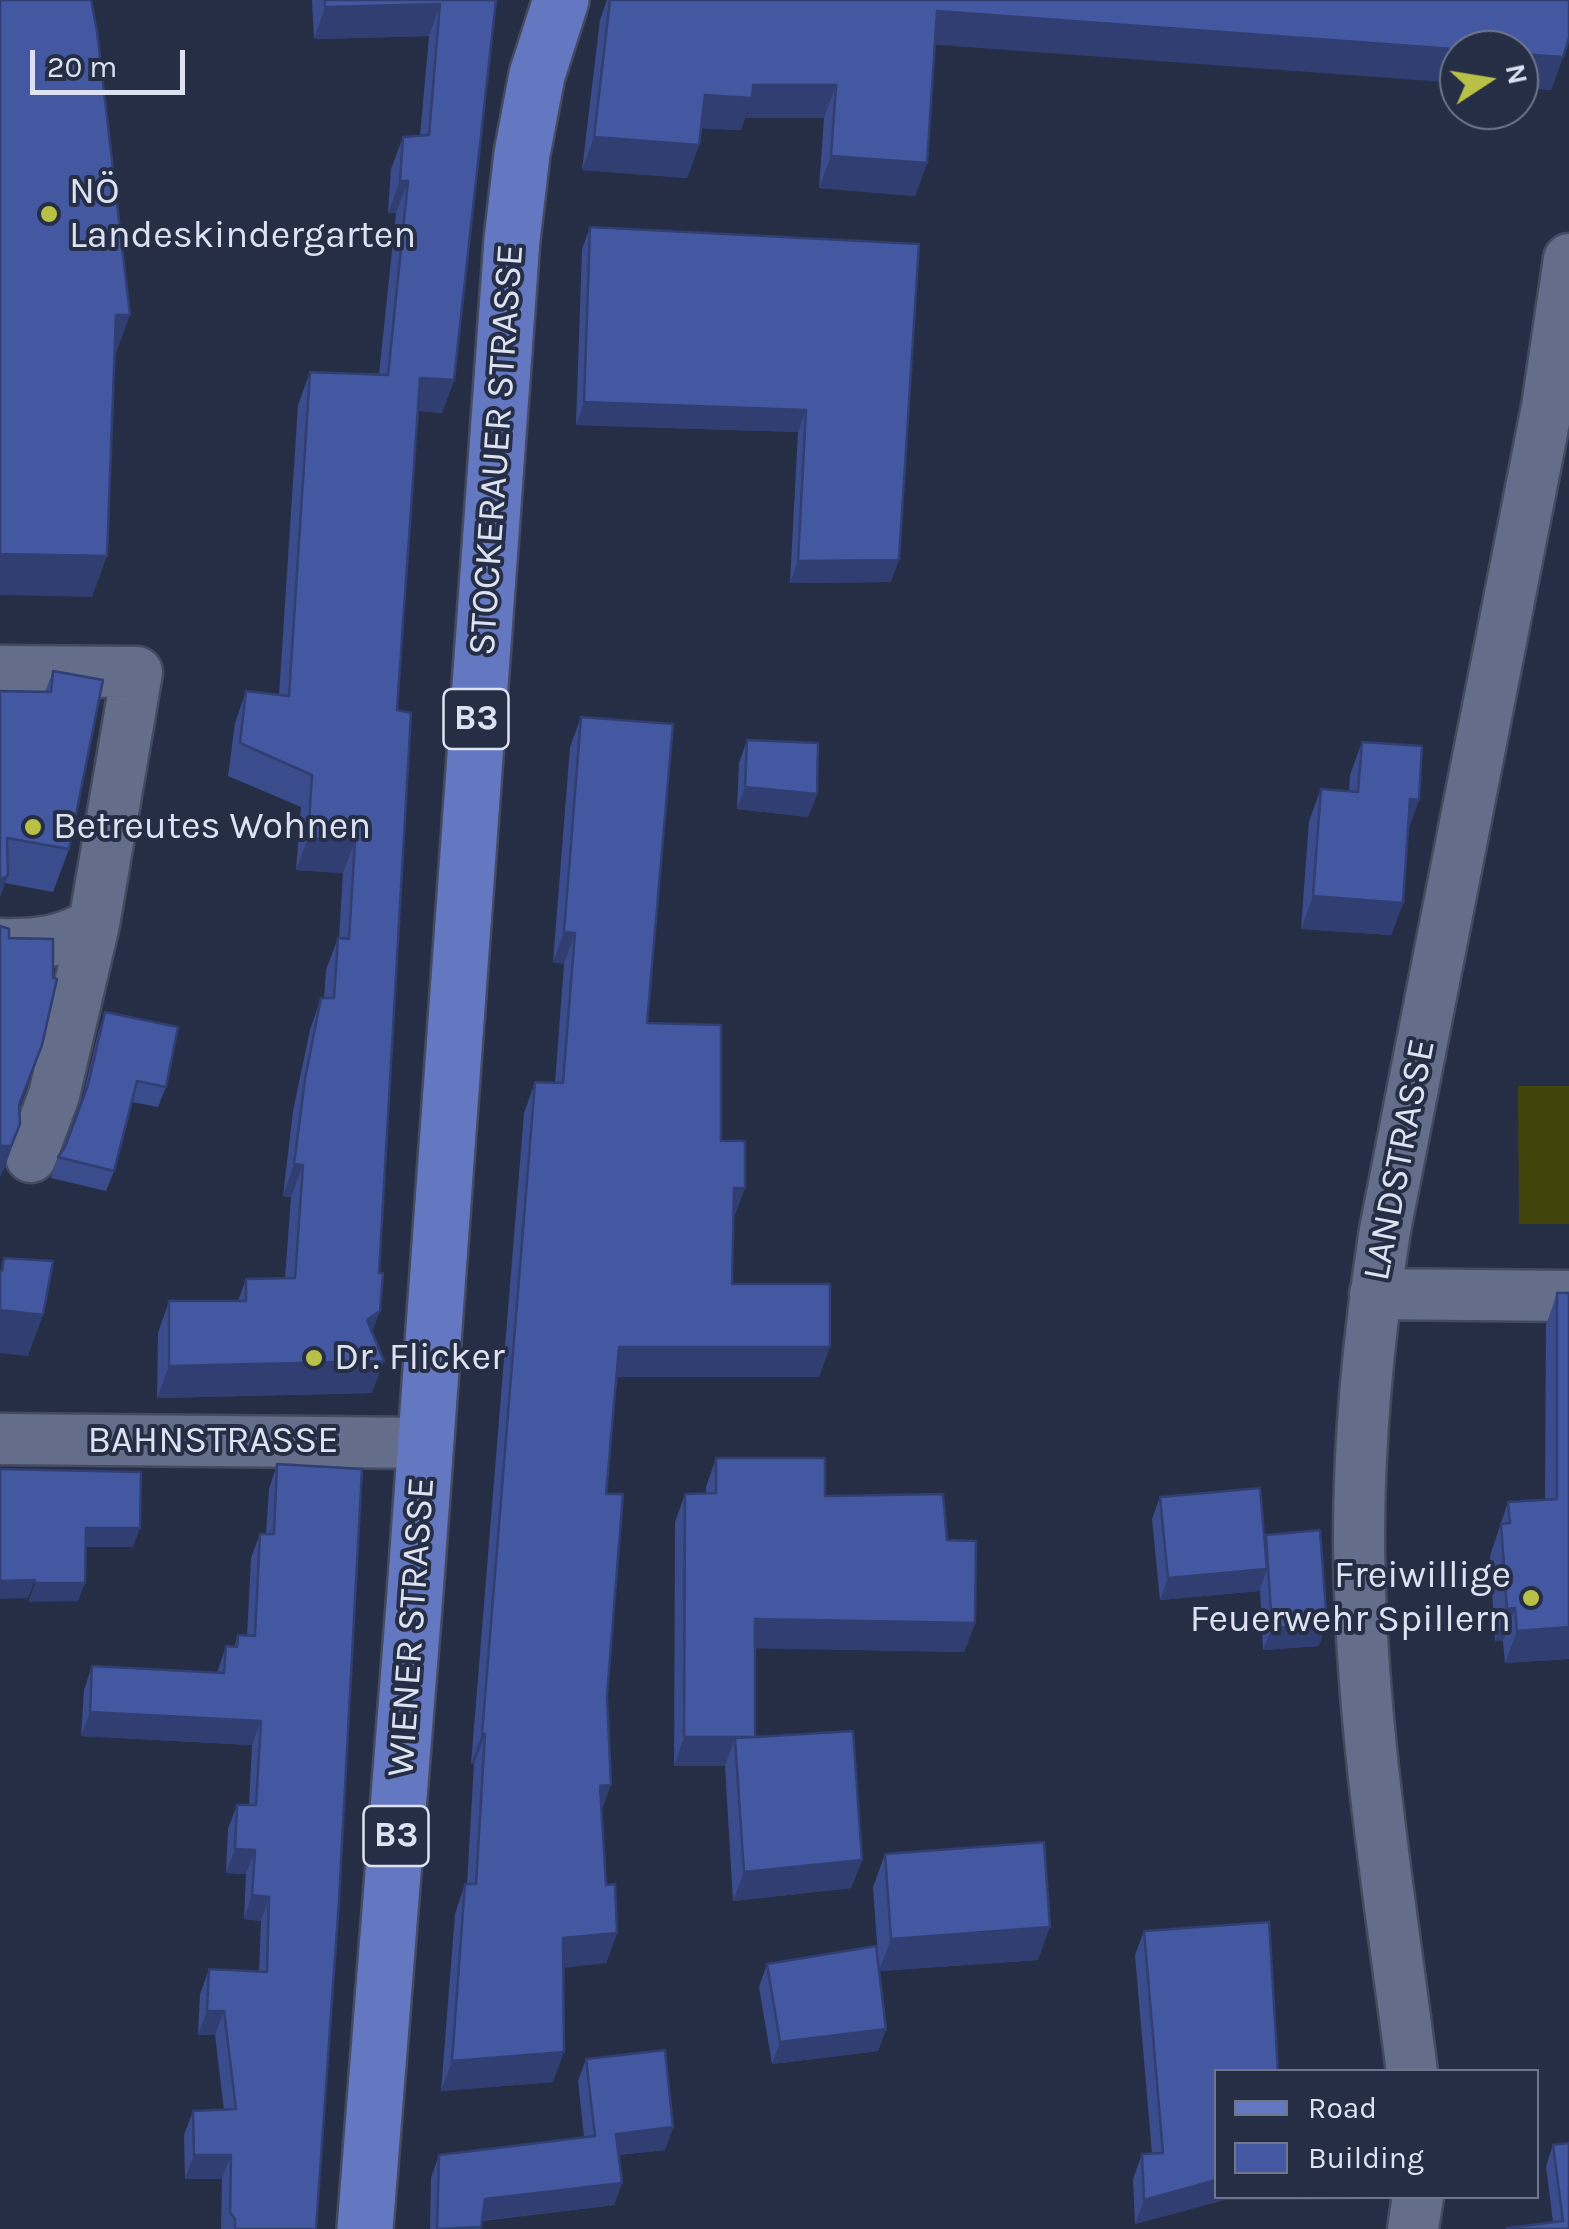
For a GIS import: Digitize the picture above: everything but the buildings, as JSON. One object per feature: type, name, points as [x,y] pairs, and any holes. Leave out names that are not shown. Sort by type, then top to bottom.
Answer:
[{"type":"main road","name":"STOCKERAUER STRASSE","points":[[426,1443],[512,240],[522,154],[537,76],[561,0]]},
{"type":"main road","name":"WIENER STRASSE","points":[[364,2229],[426,1443]]},
{"type":"street","name":"LANDSTRASSE","points":[[1412,2069],[1376,1794],[1360,1617],[1363,1420],[1375,1294],[1547,407],[1569,258]]},
{"type":"street","points":[[0,672],[137,672],[94,924],[54,1095],[31,1157]]},
{"type":"street","points":[[0,944],[32,945],[65,939],[94,924]]},
{"type":"street","points":[[1375,1294],[1569,1296]]},
{"type":"street","name":"BAHNSTRASSE","points":[[0,1439],[426,1443]]},
{"type":"street","points":[[1413,2229],[1418,2199]]},
{"type":"shaded area","points":[[1518,1086],[1569,1086],[1569,1224],[1519,1224]]},
{"type":"place","name":"NÖ Landeskindergarten","points":[[49,214]]},
{"type":"place","name":"Betreutes Wohnen","points":[[33,827]]},
{"type":"place","name":"Dr. Flicker","points":[[314,1358]]},
{"type":"place","name":"Freiwillige Feuerwehr Spillern","points":[[1531,1598]]}]
